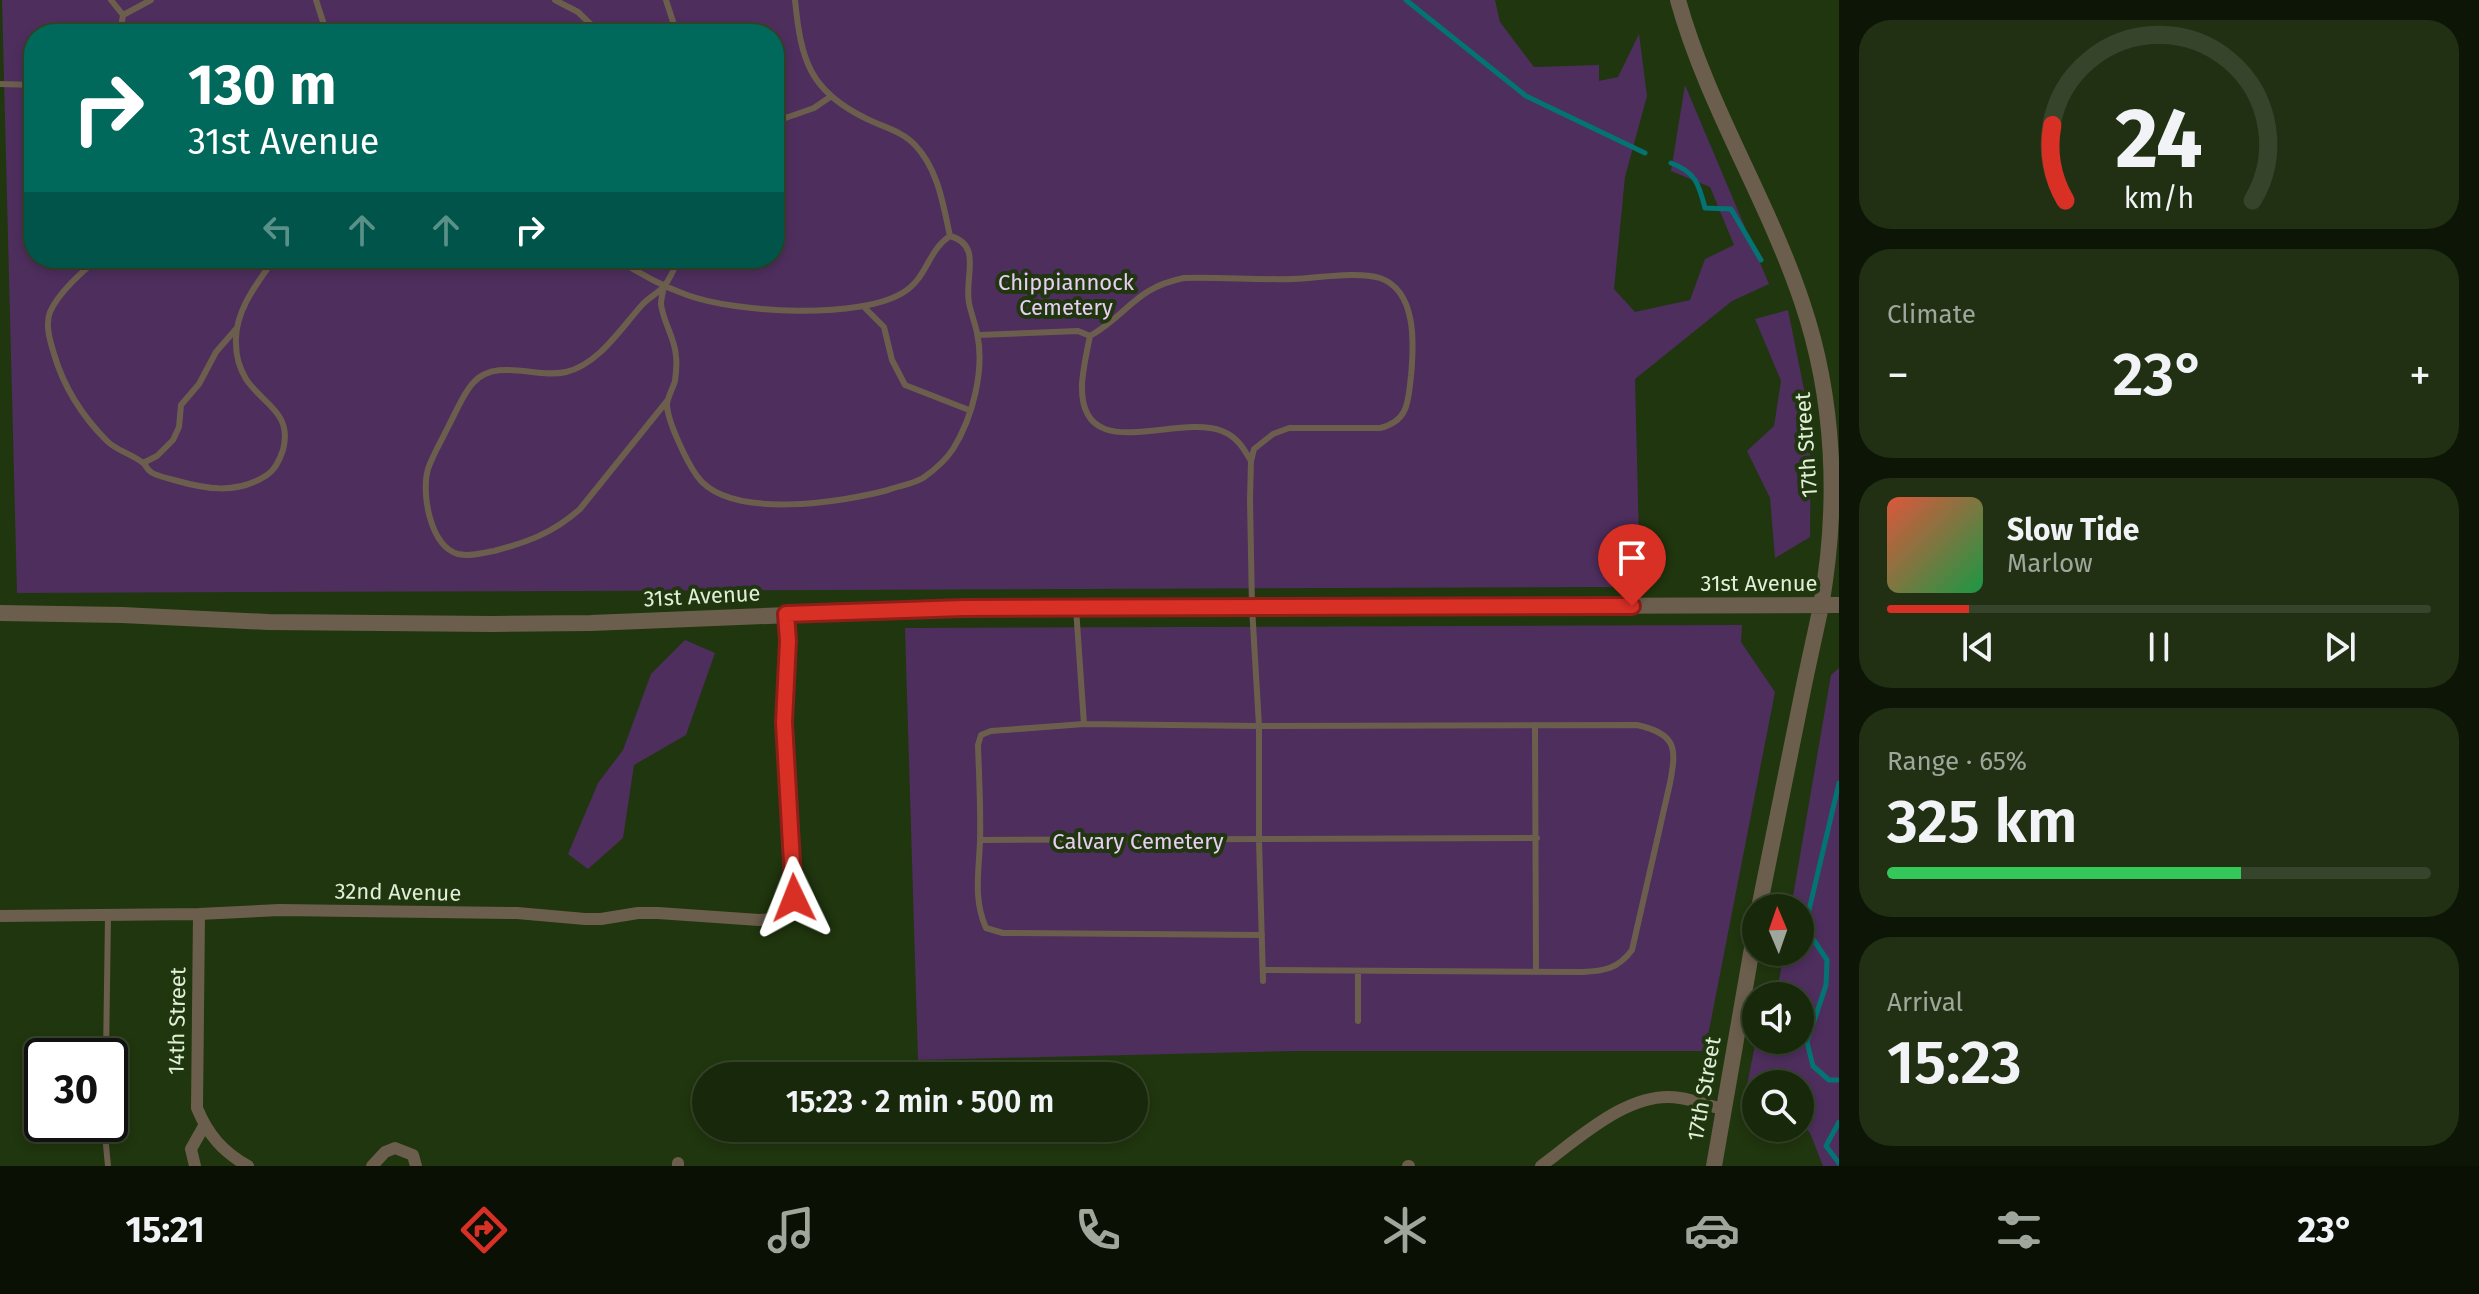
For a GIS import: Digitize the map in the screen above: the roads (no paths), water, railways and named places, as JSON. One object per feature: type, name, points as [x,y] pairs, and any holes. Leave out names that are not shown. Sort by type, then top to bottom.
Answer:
[{"type":"street","name":"17th Street","points":[[1678,0],[1711,92],[1783,250],[1801,299],[1824,382],[1832,455],[1831,532],[1822,604],[1762,894]]},
{"type":"street","name":"31st Avenue","points":[[0,613],[283,622],[478,624],[591,623],[949,609],[1839,605]]},
{"type":"street","name":"32nd Avenue","points":[[0,916],[279,910],[474,912],[601,919],[658,913],[777,919],[791,910],[795,887],[784,722],[788,641],[786,614]]},
{"type":"street","name":"14th Street","points":[[195,1166],[191,1149],[204,1126],[196,1097],[199,914]]},
{"type":"street","name":"17th Street","points":[[1714,1166],[1749,966]]},
{"type":"street","points":[[1541,1166],[1606,1117],[1634,1103],[1678,1097],[1723,1109]]},
{"type":"street","points":[[204,1126],[239,1164]]},
{"type":"street","points":[[372,1166],[385,1152],[395,1148],[413,1155],[416,1166]]},
{"type":"lane","points":[[111,0],[123,15],[122,24]]},
{"type":"lane","points":[[123,15],[151,0]]},
{"type":"lane","points":[[316,0],[324,24]]},
{"type":"lane","points":[[555,0],[578,12],[591,24]]},
{"type":"lane","points":[[666,0],[674,24]]},
{"type":"lane","points":[[795,0],[804,54],[810,69],[830,97],[866,118],[902,133],[915,144],[932,168],[950,236]]},
{"type":"lane","points":[[0,84],[24,85]]},
{"type":"lane","points":[[784,118],[814,108],[830,97]]},
{"type":"lane","points":[[633,268],[664,286],[690,296],[738,306],[811,310],[864,307],[891,299],[916,284],[940,242],[950,236],[961,239],[969,254],[967,283],[978,335],[979,375],[953,450],[922,479],[845,500],[812,504],[753,503],[728,497],[713,491],[697,476],[672,424],[667,401]]},
{"type":"lane","points":[[88,268],[49,314],[48,333],[61,375],[73,400],[109,444],[143,463],[151,473],[217,490],[239,488],[269,474],[277,464],[285,438],[278,413],[247,380],[239,362],[236,329],[240,313],[267,268]]},
{"type":"lane","points":[[664,286],[644,302],[621,331],[586,364],[556,374],[493,371],[474,381],[435,451],[427,473],[428,506],[433,528],[449,550],[460,555],[476,555],[525,543],[563,524],[580,509],[667,401],[675,381],[677,358],[674,339],[661,305],[664,286],[674,268]]},
{"type":"lane","points":[[1251,461],[1241,443],[1218,429],[1110,431],[1098,428],[1088,418],[1082,385],[1090,336],[1149,288],[1184,278],[1363,276],[1381,278],[1398,290],[1411,317],[1412,366],[1406,406],[1401,417],[1392,425],[1380,428],[1289,428],[1273,434],[1254,449],[1251,461],[1263,981]]},
{"type":"lane","points":[[864,307],[884,327],[892,360],[905,385],[969,410]]},
{"type":"lane","points":[[143,463],[157,456],[173,440],[179,427],[181,405],[199,384],[216,352],[236,329]]},
{"type":"lane","points":[[978,335],[1078,331],[1090,336]]},
{"type":"lane","points":[[1076,608],[1084,724]]},
{"type":"lane","points":[[1262,935],[993,932],[986,928],[978,905],[978,745],[981,735],[991,731],[1084,724],[1637,725],[1662,732],[1672,744],[1675,756],[1632,950],[1619,965],[1604,971],[1263,970]]},
{"type":"lane","points":[[1535,725],[1536,971]]},
{"type":"lane","points":[[980,840],[1537,838]]},
{"type":"lane","points":[[106,1038],[108,916]]},
{"type":"lane","points":[[1358,972],[1358,1021]]},
{"type":"lane","points":[[105,1142],[108,1166]]},
{"type":"waterway","points":[[1406,0],[1526,96],[1645,153]]},
{"type":"waterway","points":[[1671,163],[1695,180],[1705,208],[1731,209],[1761,260]]},
{"type":"waterway","points":[[1839,783],[1805,927],[1827,960],[1826,985],[1807,1042],[1813,1066],[1829,1080],[1839,1080]]},
{"type":"waterway","points":[[1839,1122],[1826,1146],[1839,1163]]},
{"type":"park label","name":"Chippiannock Cemetery","points":[[1066,294]]},
{"type":"park label","name":"Calvary Cemetery","points":[[1138,841]]}]
